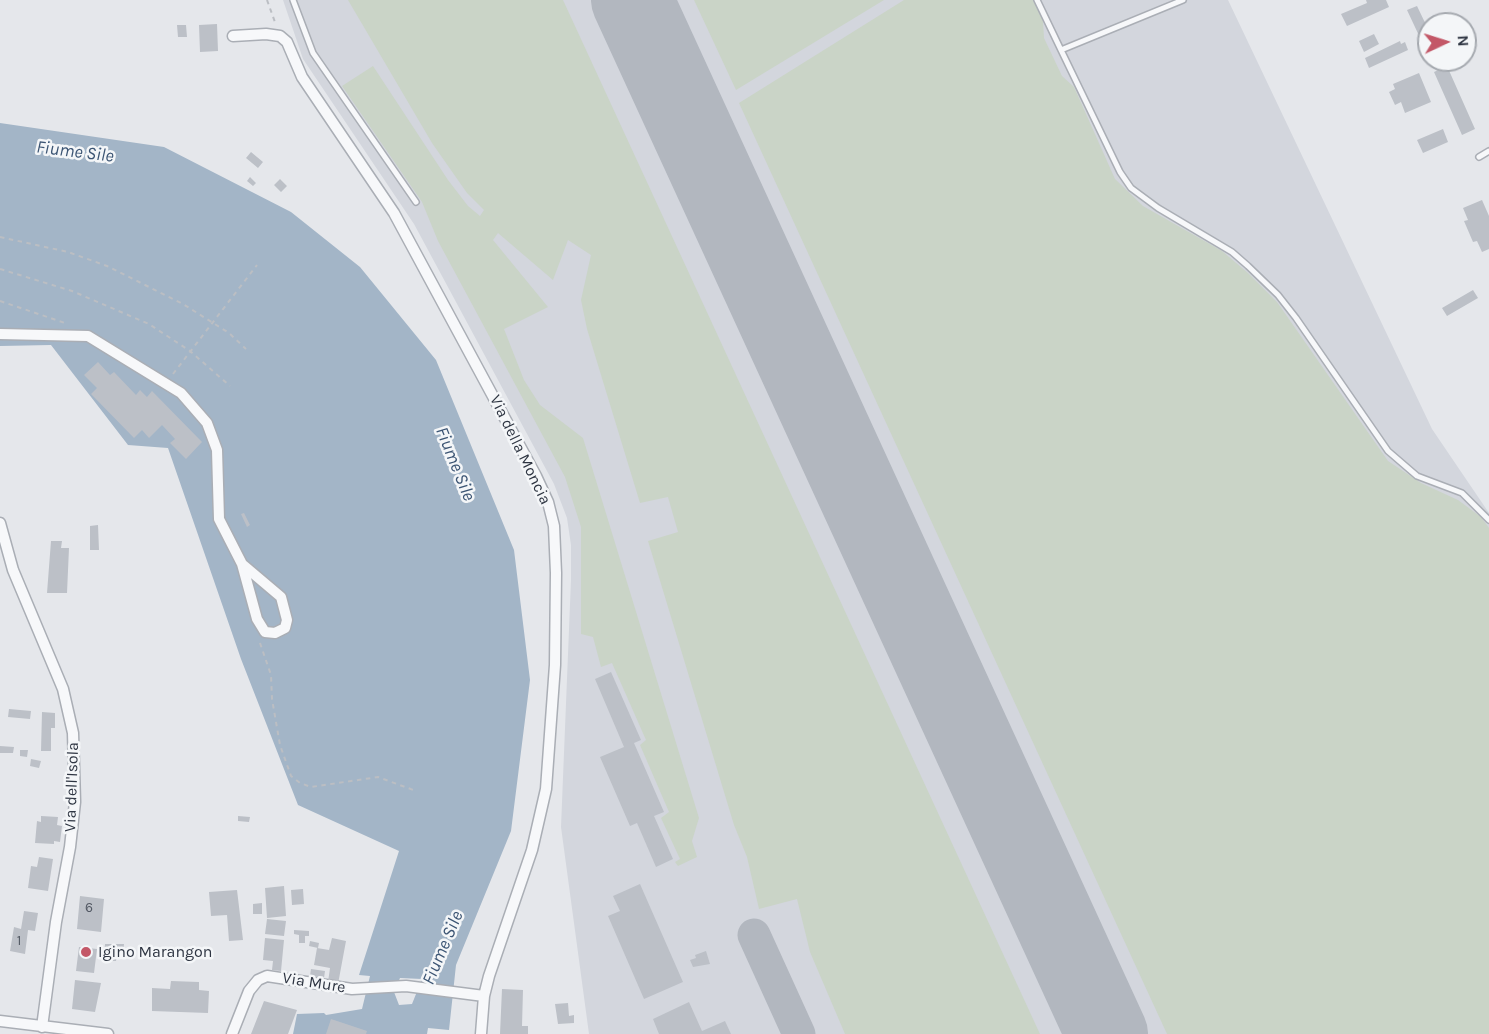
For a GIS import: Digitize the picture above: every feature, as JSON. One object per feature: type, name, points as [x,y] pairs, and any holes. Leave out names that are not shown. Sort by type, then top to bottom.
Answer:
[{"type":"street","points":[[233,36],[280,36]]},
{"type":"street","name":"Via della Moncia","points":[[280,36],[292,50],[302,76],[394,213],[536,476],[548,502],[554,526],[555,665],[546,789],[531,850],[484,996],[481,1034]]},
{"type":"street","points":[[0,334],[88,336],[181,393],[207,423],[217,450],[219,519],[242,564],[257,619],[265,632],[275,633],[285,628],[287,620],[281,597],[242,564]]},
{"type":"street","name":"Via dell'Isola","points":[[0,523],[13,570],[63,689],[74,733],[75,802],[42,1027]]},
{"type":"street","name":"Via Mure","points":[[232,1034],[249,991],[262,978],[277,977],[360,989],[401,986],[484,996]]},
{"type":"street","points":[[0,1021],[108,1034]]},
{"type":"lane","points":[[293,0],[313,53],[416,202]]},
{"type":"lane","points":[[1037,0],[1120,172],[1131,188],[1158,208],[1232,252],[1248,266],[1278,295],[1296,318],[1388,451],[1417,476],[1462,493],[1489,520]]},
{"type":"lane","points":[[1061,50],[1183,0]]},
{"type":"lane","points":[[1479,157],[1489,151]]},
{"type":"path","points":[[267,0],[280,36]]},
{"type":"path","points":[[0,237],[68,252],[107,266],[151,286],[212,323],[246,349]]},
{"type":"path","points":[[173,373],[257,265]]},
{"type":"path","points":[[0,268],[72,291],[149,324],[190,351],[230,386]]},
{"type":"path","points":[[0,302],[68,325]]},
{"type":"path","points":[[259,640],[271,675],[272,699],[280,745],[291,776],[311,787],[383,778],[416,791]]},
{"type":"shaded area","points":[[283,0],[1228,0],[1432,429],[1489,513],[1489,1034],[589,1034],[561,827],[571,580],[571,545],[567,518],[554,484],[414,224],[303,59]]},
{"type":"shaded area","points":[[348,0],[563,0],[1040,1034],[845,1034],[810,952],[797,899],[759,909],[747,857],[734,825],[648,541],[678,532],[668,497],[640,503],[587,329],[581,300],[591,255],[568,240],[553,280],[498,233],[493,240],[548,307],[504,329],[524,380],[540,405],[583,438],[699,818],[692,841],[697,857],[678,866],[675,862],[680,859],[661,818],[669,812],[640,745],[646,740],[612,663],[601,667],[593,637],[581,634],[581,527],[565,477],[438,241],[422,202],[342,86],[373,66],[448,180],[468,206],[480,216],[484,210],[467,193],[432,143]]},
{"type":"shaded area","points":[[694,0],[884,0],[736,90]]},
{"type":"shaded area","points":[[904,0],[1033,0],[1043,21],[1044,38],[1062,76],[1074,87],[1115,179],[1143,206],[1222,251],[1248,273],[1277,302],[1388,461],[1421,483],[1458,500],[1481,517],[1489,528],[1489,1034],[1167,1034],[739,103]]},
{"type":"water","name":"Fiume Sile","points":[[0,123],[164,147],[291,212],[360,267],[436,360],[514,550],[530,680],[511,831],[456,965],[449,1030],[428,1028],[427,1034],[293,1034],[297,1014],[324,1013],[326,1015],[362,1009],[370,976],[359,975],[399,851],[298,805],[241,659],[168,448],[128,445],[51,345],[0,346]],"holes":[[[400,978],[422,979],[412,1004],[399,1005],[394,992]]]},
{"type":"building","points":[[1366,0],[1386,0],[1389,7],[1347,26],[1341,14],[1367,3]]},
{"type":"building","points":[[1417,6],[1420,12],[1417,12],[1417,31],[1407,10]]},
{"type":"building","points":[[217,24],[218,51],[200,52],[199,25]]},
{"type":"building","points":[[177,25],[186,25],[187,37],[178,37]]},
{"type":"building","points":[[1374,34],[1379,44],[1364,52],[1359,41]]},
{"type":"building","points":[[1400,41],[1401,44],[1405,42],[1408,50],[1369,68],[1365,58]]},
{"type":"building","points":[[1434,72],[1450,72],[1475,129],[1462,135]]},
{"type":"building","points":[[1419,73],[1431,102],[1405,113],[1401,102],[1395,105],[1389,92],[1395,89],[1393,84]]},
{"type":"building","points":[[1443,129],[1448,142],[1423,153],[1417,140]]},
{"type":"building","points":[[251,152],[263,162],[258,168],[246,158]]},
{"type":"building","points":[[250,177],[256,183],[253,186],[247,181]]},
{"type":"building","points":[[280,179],[287,186],[281,192],[274,185]]},
{"type":"building","points":[[1482,200],[1489,216],[1489,249],[1482,252],[1477,241],[1473,242],[1464,221],[1468,220],[1463,208]]},
{"type":"building","points":[[1473,290],[1478,298],[1447,316],[1442,308]]},
{"type":"building","points":[[98,362],[110,375],[114,372],[136,395],[140,390],[147,397],[152,391],[202,442],[186,459],[170,443],[175,439],[162,425],[149,438],[142,430],[134,438],[91,394],[97,388],[84,375]]},
{"type":"building","points":[[244,513],[250,525],[247,527],[241,514]]},
{"type":"building","points":[[98,525],[99,550],[90,550],[90,526]]},
{"type":"building","points":[[51,541],[62,541],[61,548],[69,548],[67,593],[47,593]]},
{"type":"building","points":[[611,672],[641,740],[634,743],[664,812],[654,816],[673,859],[656,867],[637,823],[630,826],[600,757],[624,747],[595,679]]},
{"type":"building","points":[[9,709],[31,711],[30,719],[8,717]]},
{"type":"building","points":[[42,712],[55,713],[55,728],[51,728],[51,751],[41,751]]},
{"type":"building","points":[[0,746],[14,747],[13,753],[0,753]]},
{"type":"building","points":[[20,750],[28,750],[27,757],[20,756]]},
{"type":"building","points":[[31,759],[41,761],[39,768],[30,766]]},
{"type":"building","points":[[41,816],[58,817],[57,825],[62,826],[60,842],[35,843],[37,821],[41,822]]},
{"type":"building","points":[[238,816],[250,817],[249,822],[238,821]]},
{"type":"building","points":[[39,857],[53,859],[48,891],[28,888],[31,866],[37,867]]},
{"type":"building","points":[[640,884],[683,982],[644,999],[608,916],[620,911],[613,896]]},
{"type":"building","points":[[284,886],[286,916],[267,918],[265,888]]},
{"type":"building","points":[[303,889],[304,904],[292,905],[291,890]]},
{"type":"building","points":[[237,890],[243,940],[229,941],[227,915],[211,916],[209,892]]},
{"type":"building","points":[[80,896],[104,899],[101,932],[77,929]]},
{"type":"building","points":[[262,903],[262,914],[253,914],[253,904]]},
{"type":"building","points":[[24,911],[38,913],[35,931],[28,930],[25,954],[10,951],[14,927],[21,929]]},
{"type":"building","points":[[267,919],[286,921],[284,936],[265,934]]},
{"type":"building","points":[[294,930],[309,931],[309,936],[305,936],[305,943],[299,943],[299,935],[294,934]]},
{"type":"building","points":[[265,938],[284,940],[281,971],[272,970],[273,961],[263,960]]},
{"type":"building","points":[[332,938],[346,941],[338,984],[328,982],[330,968],[314,965],[317,948],[329,950]]},
{"type":"building","points":[[310,941],[319,943],[318,948],[309,946]]},
{"type":"building","points":[[105,944],[124,944],[123,953],[117,953],[116,961],[104,961]]},
{"type":"building","points":[[79,947],[97,949],[94,973],[76,971]]},
{"type":"building","points":[[706,951],[710,964],[693,967],[690,960],[696,958],[695,955]]},
{"type":"building","points":[[311,969],[325,971],[324,978],[310,976]]},
{"type":"building","points":[[75,980],[101,983],[95,1012],[72,1009]]},
{"type":"building","points":[[171,981],[199,982],[199,990],[209,991],[208,1013],[152,1011],[152,988],[170,989]]},
{"type":"building","points":[[502,989],[523,990],[522,1026],[528,1026],[528,1034],[500,1034]]},
{"type":"building","points":[[264,1001],[297,1010],[288,1034],[251,1034]]},
{"type":"building","points":[[689,1002],[702,1031],[725,1021],[731,1034],[659,1034],[653,1019]]},
{"type":"building","points":[[568,1003],[569,1016],[574,1015],[574,1023],[558,1024],[555,1004]]},
{"type":"building","points":[[331,1019],[367,1031],[366,1034],[326,1034]]},
{"type":"taxiway","points":[[754,935],[799,1034]]},
{"type":"runway","points":[[632,0],[1107,1034]]},
{"type":"place","name":"Igino Marangon","points":[[86,952]]}]
